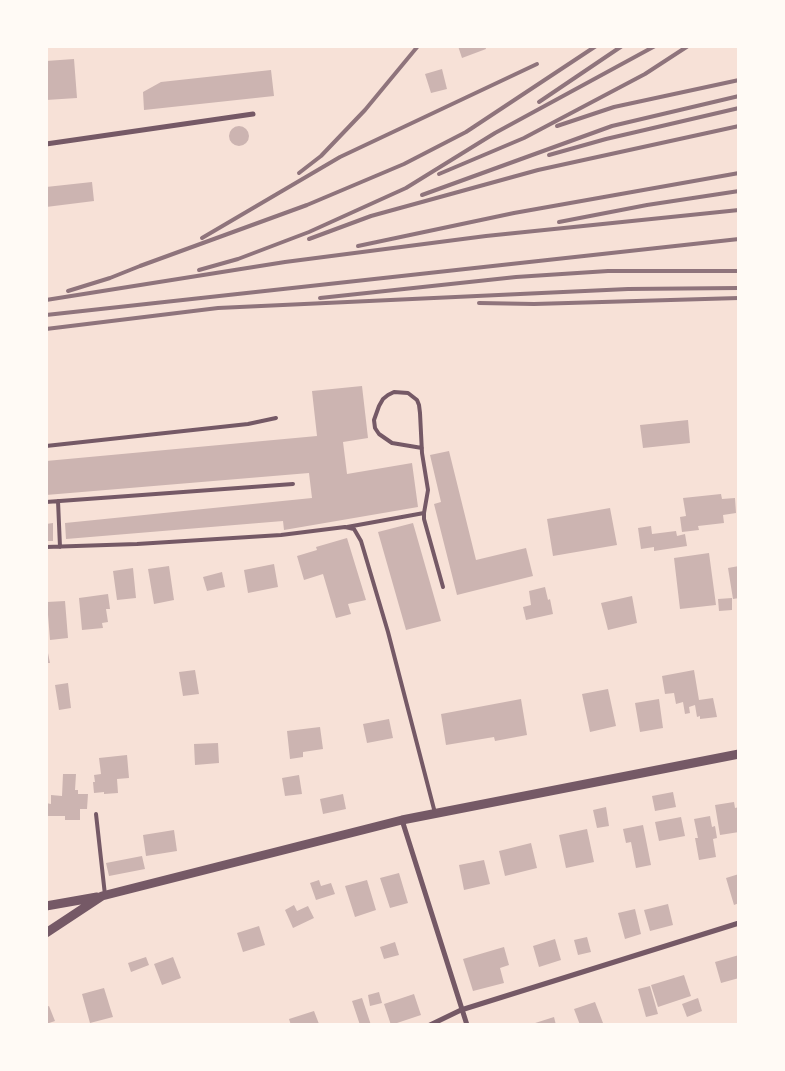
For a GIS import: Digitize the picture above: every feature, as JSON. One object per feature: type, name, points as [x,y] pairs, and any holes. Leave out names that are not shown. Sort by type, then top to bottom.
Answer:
[{"type":"street","points":[[46,144],[253,114]]},
{"type":"street","points":[[46,906],[103,896],[402,820],[739,754]]},
{"type":"street","points":[[402,820],[467,1025]]},
{"type":"street","points":[[46,933],[103,896]]},
{"type":"street","points":[[430,1025],[461,1010],[739,923]]},
{"type":"lane","points":[[422,448],[392,443],[379,434],[375,428],[374,420],[379,406],[388,395],[394,392],[408,393],[417,400],[420,412],[422,448],[428,490],[424,513],[425,525],[443,587]]},
{"type":"lane","points":[[46,446],[248,424],[276,418]]},
{"type":"lane","points":[[46,502],[294,484]]},
{"type":"lane","points":[[58,501],[60,547]]},
{"type":"lane","points":[[46,547],[137,544],[281,535],[345,527],[424,513]]},
{"type":"lane","points":[[345,527],[354,529],[361,541],[388,632],[435,813]]},
{"type":"lane","points":[[96,814],[103,896]]},
{"type":"building","points":[[458,46],[485,46],[486,49],[462,58]]},
{"type":"building","points":[[74,59],[77,98],[46,100],[46,61]]},
{"type":"building","points":[[442,69],[447,89],[431,93],[425,74]]},
{"type":"building","points":[[271,70],[274,96],[144,110],[143,92],[161,82]]},
{"type":"building","points":[[239,126],[246,129],[249,136],[246,143],[239,146],[232,143],[229,136],[232,129]]},
{"type":"building","points":[[92,182],[94,201],[46,207],[46,187]]},
{"type":"building","points":[[362,386],[368,438],[343,442],[347,474],[412,463],[418,507],[284,530],[283,521],[66,539],[65,523],[312,498],[309,473],[46,495],[46,461],[317,436],[312,391]]},
{"type":"building","points":[[688,420],[690,443],[643,448],[640,425]]},
{"type":"building","points":[[449,451],[476,560],[526,548],[533,576],[457,595],[434,504],[441,502],[430,455]]},
{"type":"building","points":[[721,494],[722,499],[735,498],[736,513],[723,515],[724,523],[698,526],[699,530],[682,532],[680,517],[686,516],[683,498]]},
{"type":"building","points":[[610,508],[617,545],[553,556],[547,519]]},
{"type":"building","points":[[53,523],[53,541],[46,541],[46,524]]},
{"type":"building","points":[[413,523],[441,621],[406,630],[378,532]]},
{"type":"building","points":[[651,526],[652,534],[676,531],[677,536],[685,534],[687,546],[654,551],[654,547],[641,549],[638,528]]},
{"type":"building","points":[[347,538],[366,600],[348,604],[351,614],[336,618],[323,574],[304,580],[297,556],[317,550],[316,547]]},
{"type":"building","points":[[709,553],[716,605],[680,609],[674,558]]},
{"type":"building","points":[[274,564],[278,587],[248,593],[244,570]]},
{"type":"building","points":[[169,566],[174,600],[154,604],[148,569]]},
{"type":"building","points":[[739,566],[739,598],[733,599],[728,568]]},
{"type":"building","points":[[133,568],[136,598],[117,600],[113,571]]},
{"type":"building","points":[[222,572],[225,587],[207,591],[203,577]]},
{"type":"building","points":[[545,587],[553,614],[526,620],[523,607],[531,605],[529,591]]},
{"type":"building","points":[[108,594],[110,609],[106,609],[108,622],[102,623],[103,628],[82,630],[79,598]]},
{"type":"building","points":[[632,596],[637,623],[608,630],[601,603]]},
{"type":"building","points":[[732,598],[732,610],[719,611],[718,599]]},
{"type":"building","points":[[65,601],[68,638],[50,640],[47,602]]},
{"type":"building","points":[[46,643],[50,663],[46,663]]},
{"type":"building","points":[[195,670],[199,694],[183,696],[179,672]]},
{"type":"building","points":[[694,670],[699,700],[713,698],[717,717],[700,719],[700,716],[697,717],[695,705],[689,707],[690,713],[685,714],[683,702],[676,704],[674,693],[665,694],[662,676]]},
{"type":"building","points":[[68,683],[71,708],[59,710],[55,685]]},
{"type":"building","points":[[608,689],[616,726],[590,732],[582,694]]},
{"type":"building","points":[[521,699],[527,735],[495,741],[494,737],[446,745],[441,714]]},
{"type":"building","points":[[659,699],[663,728],[640,732],[635,703]]},
{"type":"building","points":[[389,719],[393,738],[367,743],[363,724]]},
{"type":"building","points":[[320,727],[323,749],[303,752],[303,757],[290,759],[287,731]]},
{"type":"building","points":[[218,743],[219,763],[195,765],[194,744]]},
{"type":"building","points":[[127,755],[129,778],[117,779],[118,793],[94,793],[94,775],[101,774],[99,758]]},
{"type":"building","points":[[63,774],[76,774],[75,790],[78,790],[78,794],[88,794],[87,809],[80,809],[80,820],[65,820],[65,816],[46,816],[46,803],[51,804],[51,795],[62,796]]},
{"type":"building","points":[[299,775],[302,794],[285,796],[282,778]]},
{"type":"building","points":[[673,792],[676,807],[655,811],[652,796]]},
{"type":"building","points":[[343,794],[346,809],[323,814],[320,799]]},
{"type":"building","points":[[734,802],[735,808],[739,807],[739,832],[720,835],[715,805]]},
{"type":"building","points":[[606,807],[609,826],[597,828],[593,810]]},
{"type":"building","points":[[710,816],[712,827],[715,826],[717,838],[713,839],[716,857],[699,860],[695,838],[698,838],[694,819]]},
{"type":"building","points":[[681,817],[685,836],[659,841],[655,822]]},
{"type":"building","points":[[643,825],[651,865],[636,868],[631,842],[626,843],[623,829]]},
{"type":"building","points":[[587,829],[594,862],[566,868],[559,835]]},
{"type":"building","points":[[174,830],[177,851],[146,856],[143,835]]},
{"type":"building","points":[[531,843],[537,868],[505,876],[499,851]]},
{"type":"building","points":[[142,856],[145,869],[109,876],[106,863]]},
{"type":"building","points":[[484,860],[490,884],[464,890],[459,865]]},
{"type":"building","points":[[399,873],[408,903],[390,908],[380,878]]},
{"type":"building","points":[[739,874],[739,903],[734,905],[726,878]]},
{"type":"building","points":[[319,880],[321,886],[331,883],[335,894],[316,900],[310,883]]},
{"type":"building","points":[[367,880],[376,910],[355,917],[345,886]]},
{"type":"building","points":[[668,904],[673,925],[650,931],[644,910]]},
{"type":"building","points":[[294,905],[297,911],[308,906],[314,918],[293,928],[285,910]]},
{"type":"building","points":[[635,909],[641,934],[625,939],[618,913]]},
{"type":"building","points":[[259,926],[265,945],[243,952],[237,933]]},
{"type":"building","points":[[587,937],[591,952],[578,955],[574,940]]},
{"type":"building","points":[[555,939],[561,960],[539,967],[533,946]]},
{"type":"building","points":[[395,942],[399,955],[384,959],[380,947]]},
{"type":"building","points":[[504,947],[509,965],[500,968],[504,983],[473,991],[463,959]]},
{"type":"building","points":[[739,955],[739,978],[721,983],[715,962]]},
{"type":"building","points":[[146,957],[149,965],[131,972],[128,963]]},
{"type":"building","points":[[173,957],[181,978],[162,985],[154,964]]},
{"type":"building","points":[[684,975],[691,996],[658,1007],[651,985]]},
{"type":"building","points":[[650,986],[658,1014],[646,1017],[638,989]]},
{"type":"building","points":[[104,988],[113,1017],[90,1023],[82,994]]},
{"type":"building","points":[[379,992],[382,1003],[370,1006],[368,995]]},
{"type":"building","points":[[414,994],[421,1015],[391,1025],[384,1004]]},
{"type":"building","points":[[362,998],[371,1025],[360,1025],[352,1001]]},
{"type":"building","points":[[698,998],[702,1011],[687,1017],[682,1004]]},
{"type":"building","points":[[595,1002],[603,1023],[580,1025],[574,1009]]},
{"type":"building","points":[[49,1006],[55,1021],[46,1024],[46,1007]]},
{"type":"building","points":[[314,1011],[319,1024],[291,1025],[289,1019]]},
{"type":"building","points":[[554,1017],[556,1025],[532,1025],[532,1024]]},
{"type":"railway","points":[[299,173],[321,156],[365,110],[418,46]]},
{"type":"railway","points":[[68,291],[110,278],[307,205],[404,164],[466,132],[596,46]]},
{"type":"railway","points":[[539,102],[622,46]]},
{"type":"railway","points":[[199,270],[238,259],[309,232],[406,188],[495,133],[655,46]]},
{"type":"railway","points":[[439,174],[524,138],[645,74],[688,46]]},
{"type":"railway","points":[[202,238],[340,157],[537,64]]},
{"type":"railway","points":[[557,126],[614,107],[739,80]]},
{"type":"railway","points":[[422,195],[612,126],[739,96]]},
{"type":"railway","points":[[549,155],[606,139],[739,108]]},
{"type":"railway","points":[[309,239],[371,216],[538,170],[739,126]]},
{"type":"railway","points":[[358,246],[514,213],[739,173]]},
{"type":"railway","points":[[559,222],[647,205],[739,191]]},
{"type":"railway","points":[[46,300],[285,262],[486,236],[739,210]]},
{"type":"railway","points":[[46,315],[739,239]]},
{"type":"railway","points":[[320,298],[516,277],[608,271],[739,271]]},
{"type":"railway","points":[[46,329],[218,308],[628,289],[739,288]]},
{"type":"railway","points":[[479,303],[534,304],[739,298]]}]
